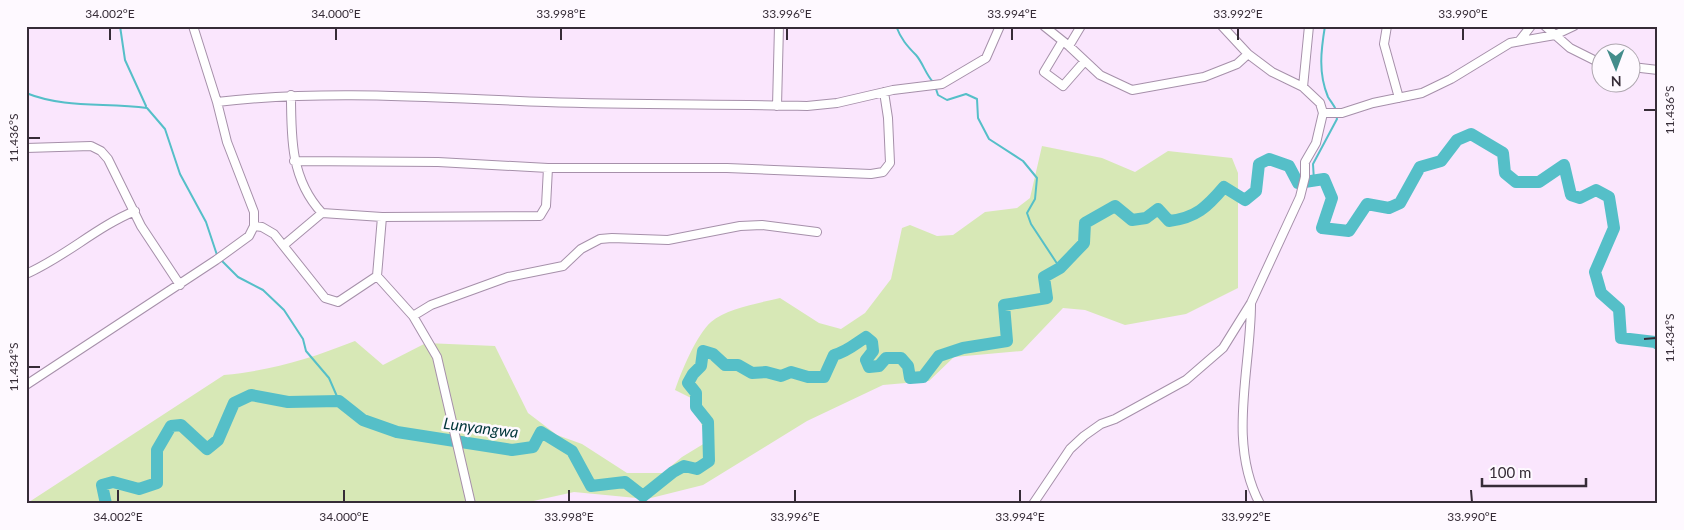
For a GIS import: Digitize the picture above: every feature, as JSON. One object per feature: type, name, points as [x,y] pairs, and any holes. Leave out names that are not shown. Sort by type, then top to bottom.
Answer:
[{"type":"street","points":[[26,385],[180,285],[244,240],[254,226],[254,212],[227,142],[218,102],[193,26]]},
{"type":"street","points":[[777,106],[779,26]]},
{"type":"street","points":[[218,102],[291,95],[376,95],[595,104],[807,106],[837,103],[884,92],[935,86],[986,58],[1000,26]]},
{"type":"street","points":[[1044,26],[1084,62],[1116,83],[1138,90],[1204,77],[1237,64],[1248,54]]},
{"type":"street","points":[[1081,26],[1044,72],[1063,86],[1084,62]]},
{"type":"street","points":[[1033,504],[1070,449],[1084,436],[1100,424],[1115,419],[1186,380],[1214,359],[1234,333],[1251,303],[1304,188],[1305,162],[1316,143],[1322,113],[1319,100],[1303,87],[1272,72],[1248,54],[1222,26]]},
{"type":"street","points":[[1303,87],[1309,26]]},
{"type":"street","points":[[1388,26],[1384,44],[1399,98]]},
{"type":"street","points":[[1520,40],[1532,26]]},
{"type":"street","points":[[1545,26],[1584,57],[1592,60]]},
{"type":"street","points":[[1322,113],[1342,113],[1373,102],[1399,98],[1432,89],[1510,43],[1555,35],[1574,26]]},
{"type":"street","points":[[1642,68],[1658,70]]},
{"type":"street","points":[[294,161],[418,162],[548,168],[721,168],[866,174],[883,172],[890,163],[888,118],[884,92]]},
{"type":"street","points":[[291,95],[291,141],[294,161],[306,191],[322,213]]},
{"type":"street","points":[[26,148],[96,148],[108,159],[141,226],[180,285]]},
{"type":"street","points":[[284,245],[322,213],[382,217],[540,216],[546,206],[548,168]]},
{"type":"street","points":[[26,274],[40,268],[110,221],[135,211]]},
{"type":"street","points":[[382,217],[377,276],[413,316],[438,357],[471,504]]},
{"type":"street","points":[[413,316],[431,305],[508,277],[563,266],[581,249],[600,239],[668,240],[740,226],[762,225],[817,232]]},
{"type":"street","points":[[254,226],[269,229],[284,245],[325,298],[332,301],[343,300],[377,276]]},
{"type":"street","points":[[1251,303],[1243,426],[1246,458],[1254,493],[1260,504]]},
{"type":"green space","points":[[1042,146],[1102,158],[1135,172],[1168,151],[1232,158],[1238,173],[1238,288],[1186,314],[1125,325],[1085,310],[1063,308],[1022,351],[954,357],[929,381],[883,385],[807,421],[703,485],[647,499],[574,492],[520,504],[26,504],[224,375],[291,363],[355,341],[383,365],[426,343],[495,346],[528,413],[557,435],[582,444],[627,473],[663,473],[682,457],[705,443],[701,421],[691,398],[675,390],[695,344],[711,322],[726,313],[780,298],[819,323],[841,329],[865,313],[891,279],[902,228],[910,225],[937,236],[953,235],[985,212],[1017,208],[1030,198]]},
{"type":"waterway","points":[[120,26],[125,60],[146,106]]},
{"type":"waterway","points":[[896,26],[902,39],[918,58],[933,82]]},
{"type":"waterway","points":[[1325,26],[1322,53],[1323,79],[1328,97],[1336,110]]},
{"type":"waterway","points":[[935,86],[938,95],[947,100],[966,94],[977,99],[978,118],[989,139],[1023,161],[1037,178],[1035,199],[1027,213],[1031,224],[1060,268]]},
{"type":"waterway","points":[[26,93],[41,98],[71,103],[147,108],[165,129],[180,174],[206,222],[217,255]]},
{"type":"waterway","points":[[1314,181],[1313,164],[1337,119],[1336,115]]},
{"type":"waterway","name":"Lunyangwa","points":[[106,504],[102,485],[113,482],[139,489],[157,483],[157,450],[171,426],[181,425],[207,449],[218,440],[234,403],[251,395],[288,402],[339,401],[363,420],[397,432],[512,450],[533,447],[541,432],[572,451],[591,486],[625,482],[643,496],[673,472],[684,466],[697,469],[709,461],[708,422],[696,407],[696,393],[688,383],[701,366],[703,351],[713,354],[725,365],[738,365],[752,373],[766,372],[781,376],[791,372],[808,377],[824,377],[834,355],[847,350],[866,337],[872,342],[873,351],[866,360],[869,367],[879,366],[886,358],[901,358],[908,366],[910,378],[923,377],[939,356],[963,348],[1007,341],[1004,305],[1047,298],[1044,277],[1060,268],[1084,243],[1085,223],[1115,206],[1132,220],[1146,218],[1158,209],[1169,221],[1194,214],[1206,206],[1224,187],[1245,200],[1256,191],[1259,164],[1269,159],[1289,166],[1298,183],[1324,179],[1332,198],[1322,228],[1349,231],[1367,204],[1389,208],[1400,203],[1420,167],[1441,161],[1457,140],[1471,134],[1503,153],[1505,173],[1516,182],[1539,182],[1564,165],[1571,195],[1580,198],[1596,190],[1609,197],[1614,228],[1595,272],[1601,293],[1619,309],[1621,338],[1658,344]]},
{"type":"waterway","points":[[220,259],[238,277],[263,290],[284,310],[303,339],[306,351],[329,378],[339,401]]}]
